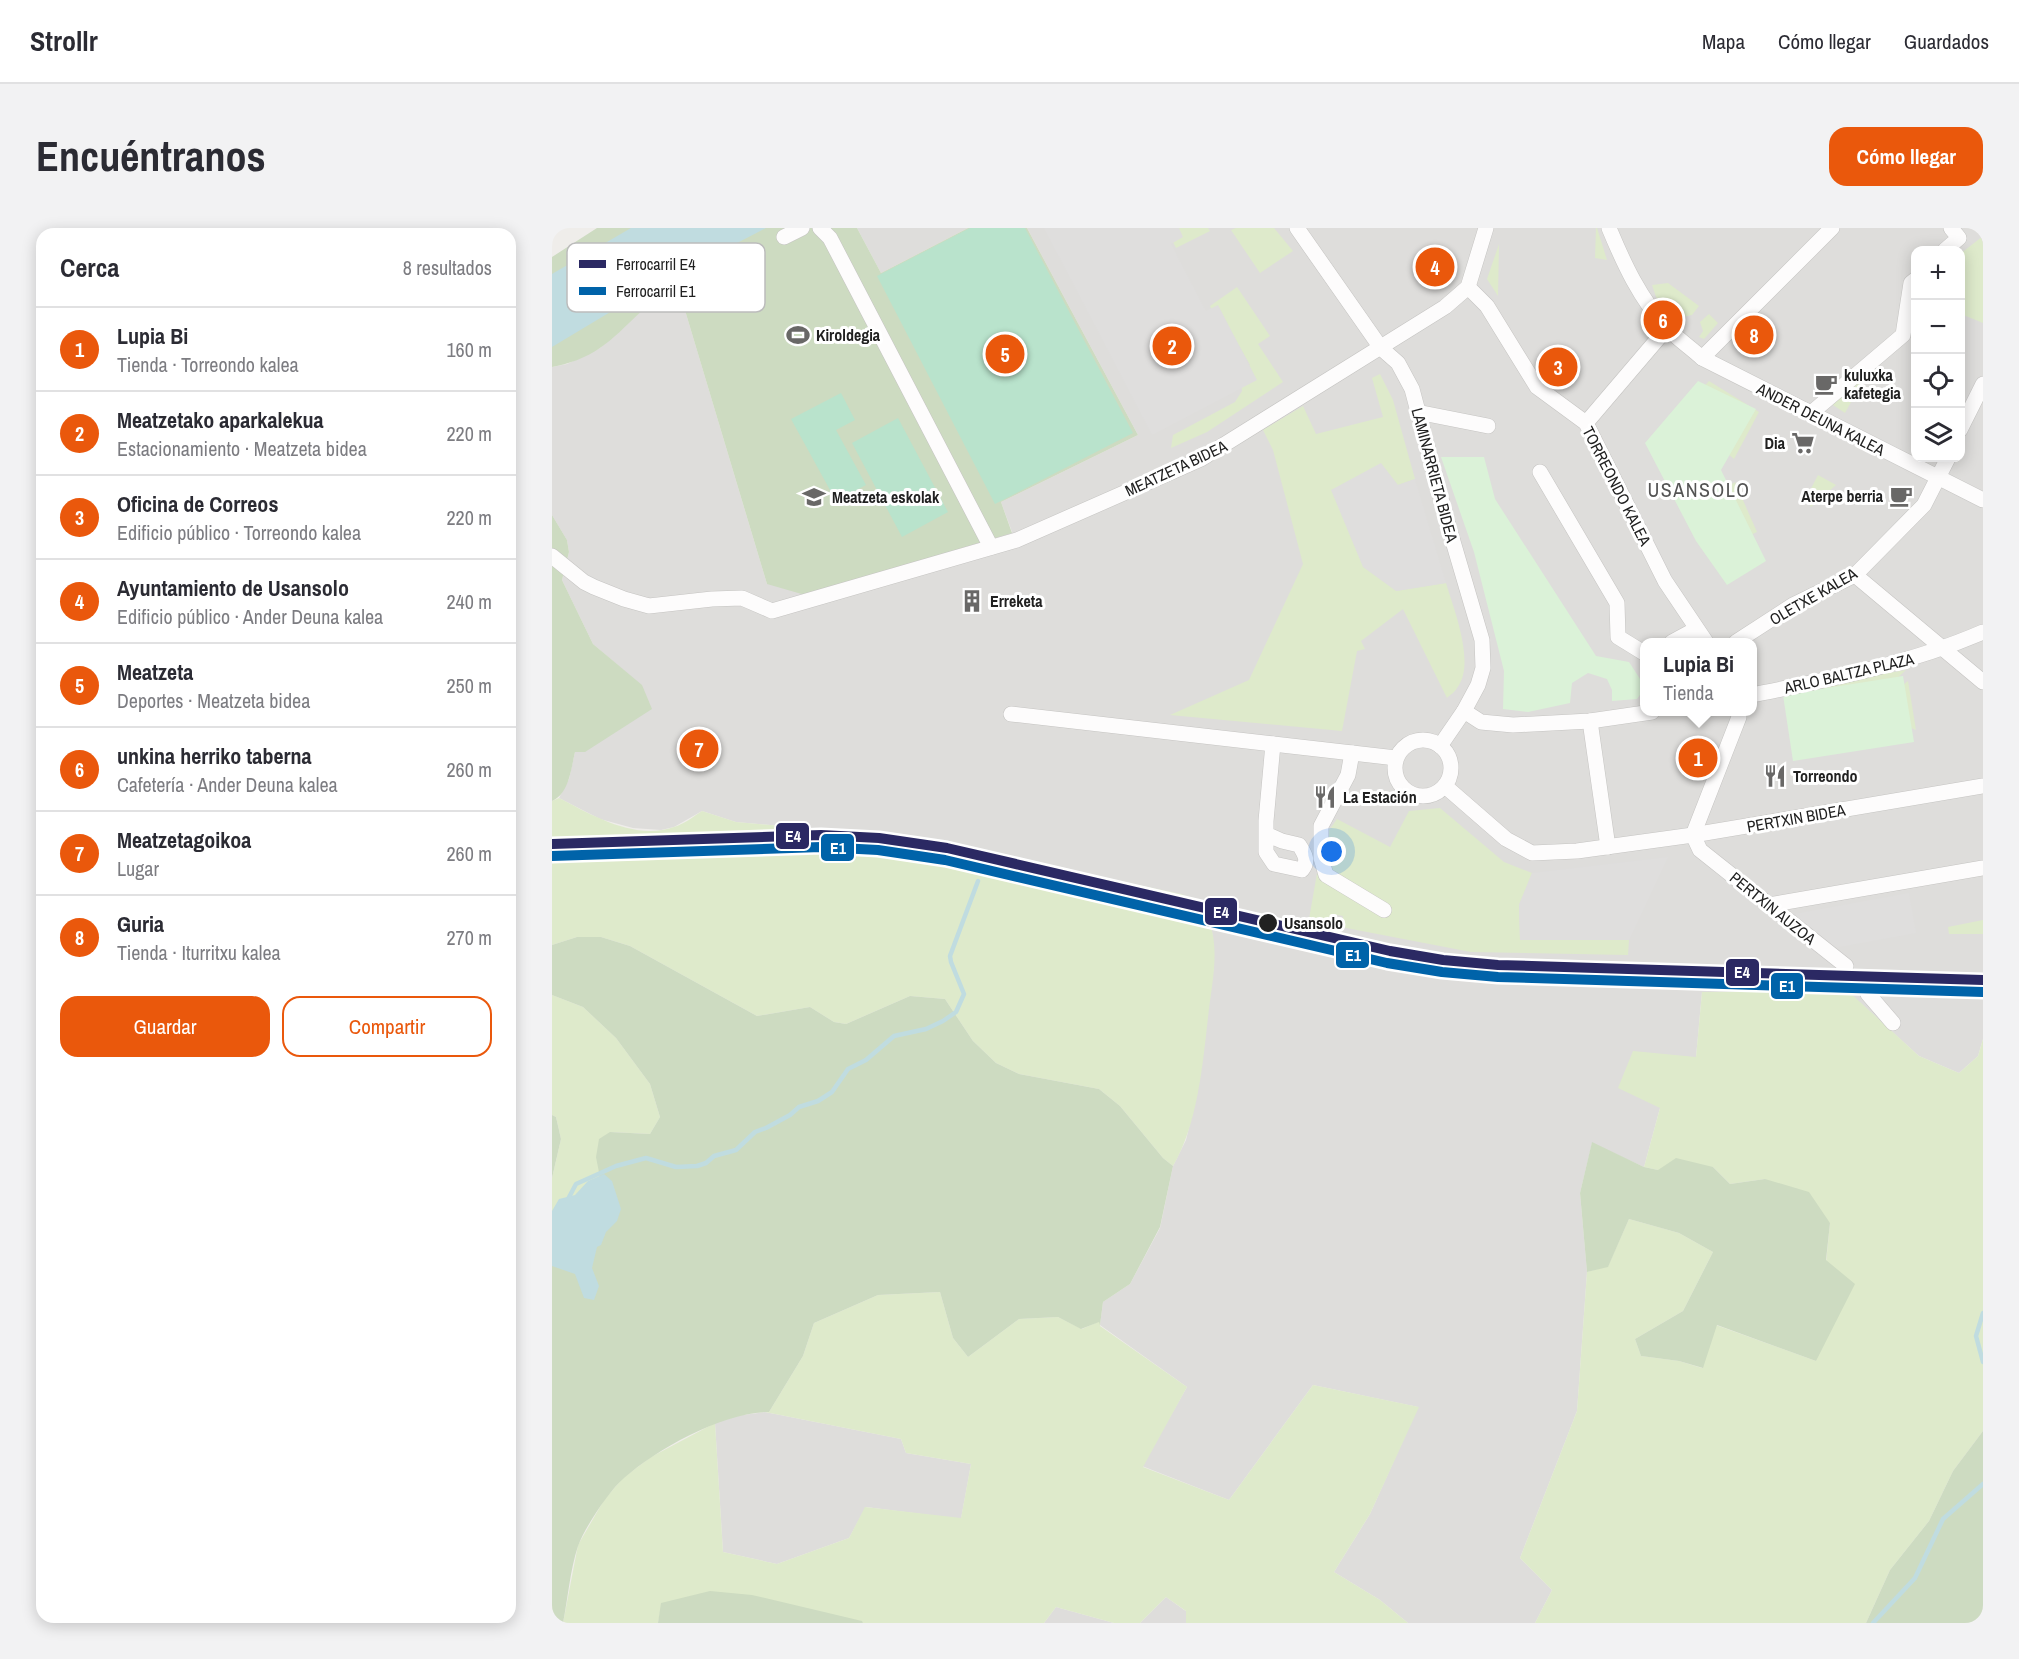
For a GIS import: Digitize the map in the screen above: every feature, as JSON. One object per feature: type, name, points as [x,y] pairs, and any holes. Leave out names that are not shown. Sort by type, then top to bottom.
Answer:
[{"type":"street","points":[[784,237],[802,228]]},
{"type":"street","points":[[820,228],[830,238],[991,547]]},
{"type":"street","name":"LAMINARRIETA BIDEA","points":[[1297,228],[1381,348],[1398,363],[1412,389],[1482,640],[1483,668],[1478,685],[1464,711],[1440,746]]},
{"type":"street","points":[[1381,348],[1397,335],[1445,308],[1468,286],[1486,228]]},
{"type":"street","name":"ANDER DEUNA KALEA","points":[[1609,228],[1627,270],[1645,300],[1667,328],[1702,358],[1983,500]]},
{"type":"street","points":[[1702,358],[1832,228]]},
{"type":"street","points":[[1950,246],[1959,238],[1951,228]]},
{"type":"street","points":[[1810,414],[1903,335],[1911,284]]},
{"type":"street","name":"TORREONDO KALEA","points":[[1468,286],[1487,306],[1537,387],[1586,423],[1665,580],[1703,638]]},
{"type":"street","points":[[1586,423],[1667,328]]},
{"type":"street","name":"MEATZETA BIDEA","points":[[552,556],[584,582],[624,599],[649,606],[742,598],[772,611],[1017,540],[1201,459],[1381,348]]},
{"type":"street","points":[[1965,420],[1983,384]]},
{"type":"street","points":[[1418,412],[1488,426]]},
{"type":"street","name":"OLETXE KALEA","points":[[1742,638],[1793,605],[1855,575],[1924,505],[1946,462]]},
{"type":"street","points":[[1540,472],[1617,603],[1618,637],[1640,651]]},
{"type":"street","points":[[1855,575],[1983,682]]},
{"type":"street","points":[[1679,638],[1696,629]]},
{"type":"street","name":"ARLO BALTZA PLAZA","points":[[1757,694],[1846,676],[1945,649],[1983,632]]},
{"type":"street","points":[[1464,711],[1481,722],[1501,724],[1590,721],[1640,713]]},
{"type":"street","points":[[1011,714],[1396,758]]},
{"type":"street","points":[[1693,836],[1739,716]]},
{"type":"street","points":[[1590,721],[1608,847]]},
{"type":"street","points":[[1424,740],[1440,746],[1450,760],[1449,778],[1445,786],[1430,795],[1413,795],[1405,790],[1395,776],[1396,758],[1407,745],[1415,741],[1424,740]]},
{"type":"street","points":[[1266,834],[1273,744]]},
{"type":"street","points":[[1352,753],[1348,775],[1321,826],[1321,858],[1326,875],[1384,910]]},
{"type":"street","name":"PERTXIN BIDEA","points":[[1445,786],[1506,839],[1532,853],[1608,847],[1693,836],[1983,786]]},
{"type":"street","name":"PERTXIN AUZOA","points":[[1693,836],[1700,850],[1846,966]]},
{"type":"street","points":[[1769,905],[1983,868]]},
{"type":"street","points":[[1868,994],[1893,1023]]},
{"type":"shaded area","points":[[857,228],[968,228],[881,273]]},
{"type":"shaded area","points":[[1027,228],[1983,228],[1983,1039],[1978,1056],[1959,1073],[1919,1056],[1848,992],[1702,992],[1696,1057],[1660,1108],[1644,1167],[1592,1143],[1580,1193],[1587,1272],[1577,1411],[1520,1558],[1552,1590],[1535,1623],[1408,1623],[1380,1600],[1334,1572],[1370,1514],[1418,1407],[1313,1385],[1229,1500],[1142,1466],[1187,1387],[1100,1325],[1103,1302],[1130,1284],[1160,1228],[1173,1166],[1186,1140],[1196,1098],[1214,965],[1212,931],[1199,905],[1181,894],[1038,865],[937,855],[804,828],[736,822],[702,811],[674,827],[661,830],[633,828],[600,819],[559,798],[569,779],[575,752],[641,685],[593,644],[562,580],[569,552],[567,540],[552,515],[552,367],[567,364],[600,348],[640,312],[685,312],[767,584],[1012,532],[1001,502],[1138,435]]},
{"type":"shaded area","points":[[1044,228],[1179,228],[1183,237],[1171,244],[1206,311],[1218,305],[1257,380],[1152,435]]},
{"type":"shaded area","points":[[1381,463],[1398,485],[1415,479],[1446,583],[1396,591],[1363,567],[1331,490]]},
{"type":"shaded area","points":[[1668,857],[1629,940],[1520,940],[1519,905],[1532,873]]},
{"type":"shaded area","points":[[1909,893],[1916,933],[1834,948],[1794,914]]},
{"type":"shaded area","points":[[765,1412],[901,1439],[906,1453],[971,1464],[961,1519],[866,1507],[849,1538],[777,1564],[723,1552],[715,1423],[735,1416]]},
{"type":"shaded area","points":[[1166,1597],[1187,1612],[1186,1623],[1140,1623]]},
{"type":"shaded area","points":[[1056,1607],[1114,1623],[1044,1623]]},
{"type":"green space","points":[[597,228],[857,228],[881,273],[968,228],[1027,228],[1138,435],[1001,502],[1012,533],[805,595],[767,584],[685,312],[765,312],[765,243],[574,243]]},
{"type":"green space","points":[[970,228],[1025,228],[1133,433],[995,504],[877,276]]},
{"type":"green space","points":[[1177,228],[1208,228],[1210,231],[1176,248],[1173,242]]},
{"type":"green space","points":[[1274,228],[1293,251],[1260,273],[1231,230]]},
{"type":"green space","points":[[1597,228],[1607,260],[1595,258]]},
{"type":"green space","points":[[1983,236],[1983,323],[1965,316],[1965,250]]},
{"type":"green space","points":[[1499,244],[1498,296],[1487,279]]},
{"type":"green space","points":[[567,247],[567,312],[641,312],[595,352],[552,367],[552,257]]},
{"type":"green space","points":[[1668,283],[1699,306],[1692,315],[1678,318],[1656,297],[1652,285]]},
{"type":"green space","points":[[1237,287],[1270,336],[1258,344],[1283,382],[1207,432],[1171,448],[1173,435],[1235,402],[1242,391],[1240,371],[1250,365],[1220,312],[1215,316],[1210,306]]},
{"type":"green space","points":[[1709,314],[1718,323],[1704,339],[1699,337],[1703,331],[1700,322]]},
{"type":"green space","points":[[1380,374],[1393,400],[1415,479],[1398,485],[1396,591],[1446,583],[1464,651],[1462,678],[1456,689],[1447,698],[1403,609],[1361,641],[1365,649],[1357,651],[1342,731],[1170,715],[1249,680],[1303,564],[1273,450],[1263,430],[1303,406],[1316,434],[1383,417],[1372,378]]},
{"type":"green space","points":[[1865,377],[1845,413],[1830,403]]},
{"type":"green space","points":[[1698,381],[1756,409],[1721,470],[1766,561],[1727,585],[1696,541],[1645,443]]},
{"type":"green space","points":[[1709,381],[1759,412],[1734,459],[1680,412]]},
{"type":"green space","points":[[841,393],[855,420],[836,430],[866,485],[836,501],[791,419]]},
{"type":"green space","points":[[898,418],[948,512],[902,537],[852,443]]},
{"type":"green space","points":[[1441,457],[1484,457],[1495,499],[1596,656],[1629,662],[1640,679],[1640,695],[1637,699],[1612,701],[1612,690],[1607,679],[1588,673],[1572,683],[1570,703],[1528,712],[1503,709],[1504,671],[1474,552]]},
{"type":"green space","points":[[1818,475],[1836,485],[1811,507],[1806,498]]},
{"type":"green space","points":[[1735,482],[1757,532],[1740,540],[1716,494]]},
{"type":"green space","points":[[552,515],[567,540],[569,552],[562,580],[593,644],[642,685],[652,709],[585,752],[575,752],[566,787],[558,798],[552,801]]},
{"type":"green space","points":[[1906,670],[1877,697],[1789,690]]},
{"type":"green space","points":[[1903,676],[1914,742],[1793,761],[1783,695]]},
{"type":"green space","points":[[1908,681],[1916,730],[1886,717],[1882,702]]},
{"type":"green space","points":[[559,798],[614,824],[644,831],[674,827],[702,811],[736,822],[804,828],[937,855],[1058,868],[1187,896],[1197,903],[1212,931],[1214,970],[1194,1110],[1182,1149],[1173,1166],[1163,1158],[1120,1106],[1099,1089],[1019,1074],[996,1063],[973,1041],[945,999],[910,996],[846,1024],[834,1022],[810,1007],[757,1016],[630,946],[601,937],[577,937],[552,945],[552,801]]},
{"type":"green space","points":[[1440,808],[1504,862],[1532,873],[1519,905],[1520,940],[1629,940],[1628,955],[1471,952],[1341,927],[1343,916],[1332,914],[1329,924],[1309,919],[1323,839],[1337,819],[1390,847],[1409,811]]},
{"type":"green space","points":[[1983,920],[1983,934],[1949,934],[1948,927]]},
{"type":"green space","points":[[577,937],[601,937],[630,946],[757,1016],[810,1007],[834,1022],[846,1024],[910,996],[945,999],[973,1041],[996,1063],[1019,1074],[1099,1089],[1120,1106],[1163,1158],[1173,1166],[1160,1227],[1130,1284],[1103,1302],[1100,1325],[1099,1322],[1081,1329],[1058,1317],[1019,1319],[968,1357],[953,1338],[940,1292],[878,1295],[814,1323],[803,1356],[769,1412],[732,1418],[692,1434],[655,1455],[618,1484],[581,1538],[575,1555],[563,1623],[552,1623],[552,1250],[605,1203],[596,1157],[599,1139],[610,1132],[650,1134],[660,1117],[650,1084],[616,1038],[583,1007],[552,995],[552,945]]},
{"type":"green space","points":[[1848,991],[1919,1056],[1959,1073],[1978,1056],[1983,1039],[1983,1431],[1953,1471],[1929,1521],[1890,1570],[1866,1623],[1535,1623],[1552,1590],[1520,1558],[1577,1411],[1587,1272],[1608,1266],[1629,1219],[1679,1233],[1713,1252],[1683,1311],[1635,1339],[1641,1356],[1679,1361],[1702,1368],[1716,1325],[1816,1361],[1830,1223],[1765,1179],[1730,1184],[1713,1167],[1658,1170],[1644,1167],[1660,1108],[1618,1088],[1633,1051],[1696,1057],[1702,992]]},
{"type":"green space","points":[[552,995],[583,1007],[616,1038],[650,1084],[660,1117],[650,1134],[610,1132],[605,1203],[552,1250],[552,1178],[561,1139],[556,1117],[552,1115]]},
{"type":"green space","points":[[552,1115],[556,1117],[561,1139],[552,1178]]},
{"type":"green space","points":[[1592,1142],[1644,1167],[1658,1170],[1676,1158],[1713,1167],[1730,1184],[1765,1179],[1809,1192],[1830,1223],[1826,1260],[1855,1284],[1816,1361],[1717,1325],[1703,1368],[1679,1361],[1641,1356],[1635,1339],[1683,1311],[1713,1252],[1679,1233],[1629,1219],[1608,1267],[1587,1272],[1580,1193]]},
{"type":"green space","points":[[940,1292],[953,1338],[968,1357],[1019,1319],[1058,1317],[1082,1329],[1100,1321],[1100,1326],[1187,1387],[1143,1467],[1229,1500],[1313,1385],[1419,1407],[1370,1514],[1334,1572],[1380,1600],[1408,1623],[1186,1623],[1186,1611],[1166,1597],[1140,1623],[1114,1623],[1056,1607],[1044,1623],[863,1623],[662,1603],[658,1623],[563,1623],[578,1545],[604,1500],[623,1478],[651,1457],[715,1423],[723,1552],[777,1564],[849,1538],[865,1507],[961,1518],[971,1464],[906,1453],[901,1439],[765,1412],[769,1412],[803,1356],[814,1323],[878,1295]]},
{"type":"green space","points":[[1983,1431],[1983,1623],[1866,1623],[1890,1570],[1929,1521],[1953,1471]]},
{"type":"green space","points":[[710,1591],[752,1595],[863,1623],[658,1623],[661,1603]]},
{"type":"water","points":[[631,228],[766,228],[737,243],[605,243]]},
{"type":"water","points":[[567,265],[567,312],[610,312],[552,347],[552,274]]},
{"type":"water","points":[[604,1174],[612,1181],[621,1209],[617,1221],[606,1232],[601,1245],[597,1247],[592,1268],[599,1286],[594,1300],[584,1298],[575,1274],[552,1266],[552,1211],[559,1199],[575,1195],[588,1181]]},
{"type":"waterway","points":[[567,1201],[576,1184],[616,1166],[646,1158],[676,1167],[697,1166],[706,1163],[714,1156],[736,1150],[755,1132],[790,1115],[799,1107],[818,1101],[832,1092],[848,1069],[866,1060],[894,1036],[926,1029],[956,1012],[964,994],[950,956],[978,881]]},
{"type":"waterway","points":[[1983,1313],[1976,1336],[1983,1362]]},
{"type":"waterway","points":[[1873,1623],[1915,1578],[1943,1519],[1983,1484]]},
{"type":"rail line","name":"E4","points":[[552,844],[821,835],[879,838],[947,848],[1390,951],[1443,960],[1498,965],[1983,980]]},
{"type":"rail line","name":"E1","points":[[552,856],[821,847],[878,850],[945,860],[1387,963],[1442,972],[1498,977],[1983,992]]},
{"type":"place","name":"Ayuntamiento de Usansolo","points":[[1435,267]]},
{"type":"place","name":"unkina herriko taberna","points":[[1663,320]]},
{"type":"place","name":"Kiroldegia","points":[[798,335]]},
{"type":"place","name":"Guria","points":[[1754,335]]},
{"type":"place","name":"Meatzetako aparkalekua","points":[[1172,346]]},
{"type":"place","name":"Meatzeta","points":[[1005,354]]},
{"type":"place","name":"Oficina de Correos","points":[[1558,367]]},
{"type":"place","name":"kuluxka kafetegia","points":[[1826,384]]},
{"type":"place","name":"Dia","points":[[1803,443]]},
{"type":"place","name":"Aterpe berria","points":[[1901,496]]},
{"type":"place","name":"Meatzeta eskolak","points":[[814,497]]},
{"type":"place","name":"Erreketa","points":[[972,601]]},
{"type":"place","name":"Meatzetagoikoa","points":[[699,749]]},
{"type":"place","name":"Lupia Bi","points":[[1698,758]]},
{"type":"place","name":"Torreondo","points":[[1775,776]]},
{"type":"place","name":"La Estación","points":[[1325,797]]},
{"type":"place","name":"Usansolo","points":[[1268,923]]},
{"type":"district","name":"USANSOLO","points":[[1699,489]]}]
